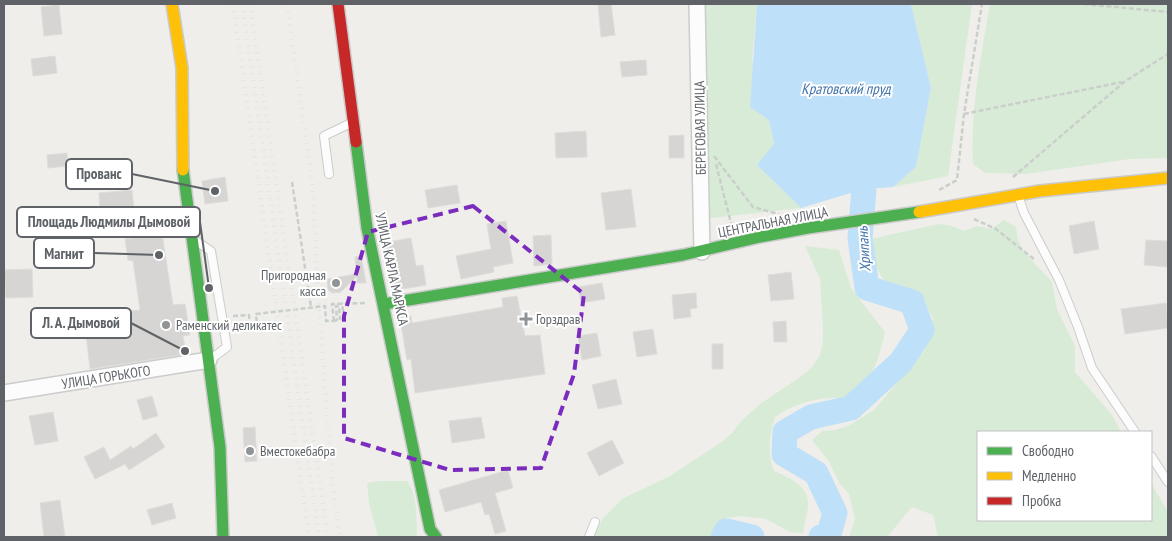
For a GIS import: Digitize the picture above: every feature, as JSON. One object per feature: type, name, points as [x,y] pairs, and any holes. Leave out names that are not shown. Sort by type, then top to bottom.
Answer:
[{"type":"street","points":[[172,4],[182,68],[182,163],[220,447],[223,537]]},
{"type":"street","name":"УЛИЦА КАРЛА МАРКСА","points":[[338,4],[367,228],[430,529],[436,537]]},
{"type":"street","name":"БЕРЕГОВАЯ УЛИЦА","points":[[697,4],[702,252]]},
{"type":"street","name":"ЦЕНТРАЛЬНАЯ УЛИЦА","points":[[384,304],[702,252],[760,237],[808,228],[905,215],[1018,194],[1168,178]]},
{"type":"street","name":"УЛИЦА ГОРЬКОГО","points":[[4,393],[209,360]]},
{"type":"lane","points":[[329,174],[324,136],[353,122]]},
{"type":"lane","points":[[1018,194],[1024,213],[1062,288],[1092,368],[1133,431]]},
{"type":"lane","points":[[192,239],[211,251],[227,347],[209,360]]},
{"type":"lane","points":[[1152,458],[1168,482]]},
{"type":"lane","points":[[589,537],[594,522]]},
{"type":"path","points":[[934,192],[957,180],[964,114],[982,4]]},
{"type":"path","points":[[1084,4],[1168,12]]},
{"type":"path","points":[[1014,177],[1124,82],[1168,54]]},
{"type":"path","points":[[964,114],[1124,82]]},
{"type":"path","points":[[732,228],[714,155],[753,207],[789,217]]},
{"type":"path","points":[[292,182],[311,307]]},
{"type":"path","points":[[996,229],[1037,261]]},
{"type":"path","points":[[222,317],[249,315],[250,326],[257,325],[256,314],[325,306],[326,322],[338,320],[336,306],[339,306],[340,319],[344,319],[342,303]]},
{"type":"path","points":[[334,321],[332,304],[384,304]]},
{"type":"highlighted area","points":[[473,206],[584,294],[574,374],[541,468],[450,470],[344,438],[344,316],[368,232]]},
{"type":"green space","points":[[690,4],[757,4],[752,59],[774,145],[757,165],[801,208],[694,220]]},
{"type":"green space","points":[[911,4],[972,4],[948,176],[893,187],[916,167],[931,88]]},
{"type":"green space","points":[[990,4],[1168,4],[1168,158],[1130,159],[1025,174],[985,173],[973,164],[972,144],[975,104]]},
{"type":"green space","points":[[1004,220],[1016,227],[1018,240],[1024,252],[1052,282],[1057,309],[1075,346],[1075,372],[1112,415],[1120,431],[977,431],[977,521],[1152,521],[1152,485],[1168,512],[1168,537],[938,537],[933,515],[912,507],[887,537],[849,537],[855,519],[849,494],[840,484],[828,460],[812,440],[822,431],[848,426],[874,410],[924,351],[933,318],[917,292],[885,282],[872,260],[866,240],[939,224],[952,226],[964,231],[977,226],[991,229]]},
{"type":"green space","points":[[805,246],[839,250],[851,288],[885,332],[880,352],[870,376],[852,398],[821,399],[802,403],[775,417],[771,431],[770,458],[774,471],[797,483],[805,493],[808,508],[803,533],[790,532],[766,519],[740,516],[727,518],[716,526],[710,537],[588,537],[597,530],[603,518],[622,499],[670,476],[723,441],[760,404],[813,366],[820,355],[823,341],[820,279]]},
{"type":"green space","points":[[407,481],[411,486],[415,500],[417,537],[378,537],[369,503],[367,483]]},
{"type":"water","name":"Кратовский пруд","points":[[757,4],[911,4],[931,88],[916,167],[893,187],[864,189],[801,208],[757,165],[774,144],[769,120],[750,107]]},
{"type":"building","points":[[598,4],[611,4],[615,35],[601,37]]},
{"type":"building","points":[[59,5],[62,34],[44,36],[41,7]]},
{"type":"building","points":[[55,56],[57,73],[33,76],[31,59]]},
{"type":"building","points":[[646,60],[647,75],[622,77],[620,62]]},
{"type":"building","points":[[586,131],[587,157],[556,158],[555,133]]},
{"type":"building","points":[[684,135],[684,158],[669,158],[669,136]]},
{"type":"building","points":[[67,153],[68,166],[48,168],[47,155]]},
{"type":"building","points":[[91,166],[93,188],[70,190],[68,168]]},
{"type":"building","points":[[225,177],[228,201],[205,204],[202,181]]},
{"type":"building","points":[[457,185],[460,203],[428,208],[425,190]]},
{"type":"building","points":[[631,189],[636,227],[606,230],[601,193]]},
{"type":"building","points":[[132,190],[134,211],[100,214],[99,193]]},
{"type":"building","points":[[506,221],[513,263],[493,267],[494,272],[461,279],[456,256],[491,249],[487,224]]},
{"type":"building","points":[[1094,221],[1099,249],[1074,254],[1069,226]]},
{"type":"building","points":[[162,233],[173,305],[185,304],[190,335],[183,336],[186,354],[90,369],[85,325],[129,319],[128,311],[140,310],[133,261],[128,260],[125,239]]},
{"type":"building","points":[[551,235],[552,264],[534,266],[533,236]]},
{"type":"building","points":[[411,238],[416,266],[423,265],[426,285],[392,291],[382,243]]},
{"type":"building","points":[[1146,240],[1168,241],[1168,267],[1144,265]]},
{"type":"building","points":[[361,256],[366,283],[357,283],[357,276],[341,292],[332,293],[328,290],[327,279],[356,274],[355,257]]},
{"type":"building","points":[[32,269],[33,297],[6,298],[4,270]]},
{"type":"building","points":[[791,272],[794,299],[771,301],[768,275]]},
{"type":"building","points":[[602,283],[605,299],[581,303],[578,287]]},
{"type":"building","points":[[696,293],[697,308],[690,309],[691,317],[674,319],[672,295]]},
{"type":"building","points":[[517,296],[525,336],[540,335],[545,374],[415,393],[411,359],[407,360],[400,318],[411,316],[412,323],[503,307],[502,298]]},
{"type":"building","points":[[1166,303],[1168,328],[1125,334],[1121,309]]},
{"type":"building","points":[[786,321],[787,342],[774,342],[773,322]]},
{"type":"building","points":[[653,329],[657,354],[637,357],[633,332]]},
{"type":"building","points":[[597,333],[601,356],[582,360],[578,336]]},
{"type":"building","points":[[712,344],[723,344],[723,369],[712,369]]},
{"type":"building","points":[[616,379],[622,404],[598,409],[592,385]]},
{"type":"building","points":[[152,396],[158,416],[143,420],[137,400]]},
{"type":"building","points":[[53,412],[58,441],[35,445],[29,416]]},
{"type":"building","points":[[481,417],[485,438],[452,443],[449,421]]},
{"type":"building","points":[[255,427],[257,461],[245,462],[243,428]]},
{"type":"building","points":[[156,433],[165,447],[129,470],[125,464],[95,479],[84,457],[104,447],[110,460],[131,446],[133,449]]},
{"type":"building","points":[[612,440],[624,463],[599,476],[587,453]]},
{"type":"building","points":[[508,470],[513,488],[495,493],[506,531],[495,534],[489,514],[485,515],[481,502],[445,512],[439,490]]},
{"type":"building","points":[[60,500],[65,537],[44,537],[40,503]]},
{"type":"building","points":[[172,503],[176,518],[152,525],[147,510]]},
{"type":"waterway","name":"Хрипань","points":[[821,537],[829,534],[835,513],[816,473],[784,454],[785,432],[811,417],[851,408],[901,362],[922,330],[912,302],[867,288],[860,238],[864,189],[860,155]]},
{"type":"waterway","name":"Хрипань","points":[[723,537],[726,531],[752,537]]},
{"type":"railway","points":[[233,4],[309,537]]},
{"type":"railway","points":[[242,4],[319,537]]},
{"type":"railway","points":[[250,4],[328,537]]},
{"type":"railway","points":[[287,4],[312,181],[321,337],[333,489],[340,537]]},
{"type":"traffic: fast","points":[[356,142],[367,228],[430,529],[436,537]]},
{"type":"traffic: fast","points":[[183,170],[220,447],[223,537]]},
{"type":"traffic: fast","points":[[384,304],[683,255],[808,228],[919,212]]},
{"type":"traffic: slow","points":[[172,4],[182,68],[183,170]]},
{"type":"traffic: slow","points":[[919,212],[1040,191],[1168,178]]},
{"type":"traffic: jam","points":[[338,4],[356,142]]},
{"type":"place","name":"Прованс","points":[[215,191]]},
{"type":"place","name":"Магнит","points":[[159,255]]},
{"type":"place","name":"Пригородная касса","points":[[336,283]]},
{"type":"place","name":"Площадь Людмилы Дымовой","points":[[209,288]]},
{"type":"place","name":"Горздрав","points":[[526,319]]},
{"type":"place","name":"Раменский деликатес","points":[[166,325]]},
{"type":"place","name":"Л. А. Дымовой","points":[[185,351]]},
{"type":"place","name":"Вместокебабра","points":[[250,451]]}]
